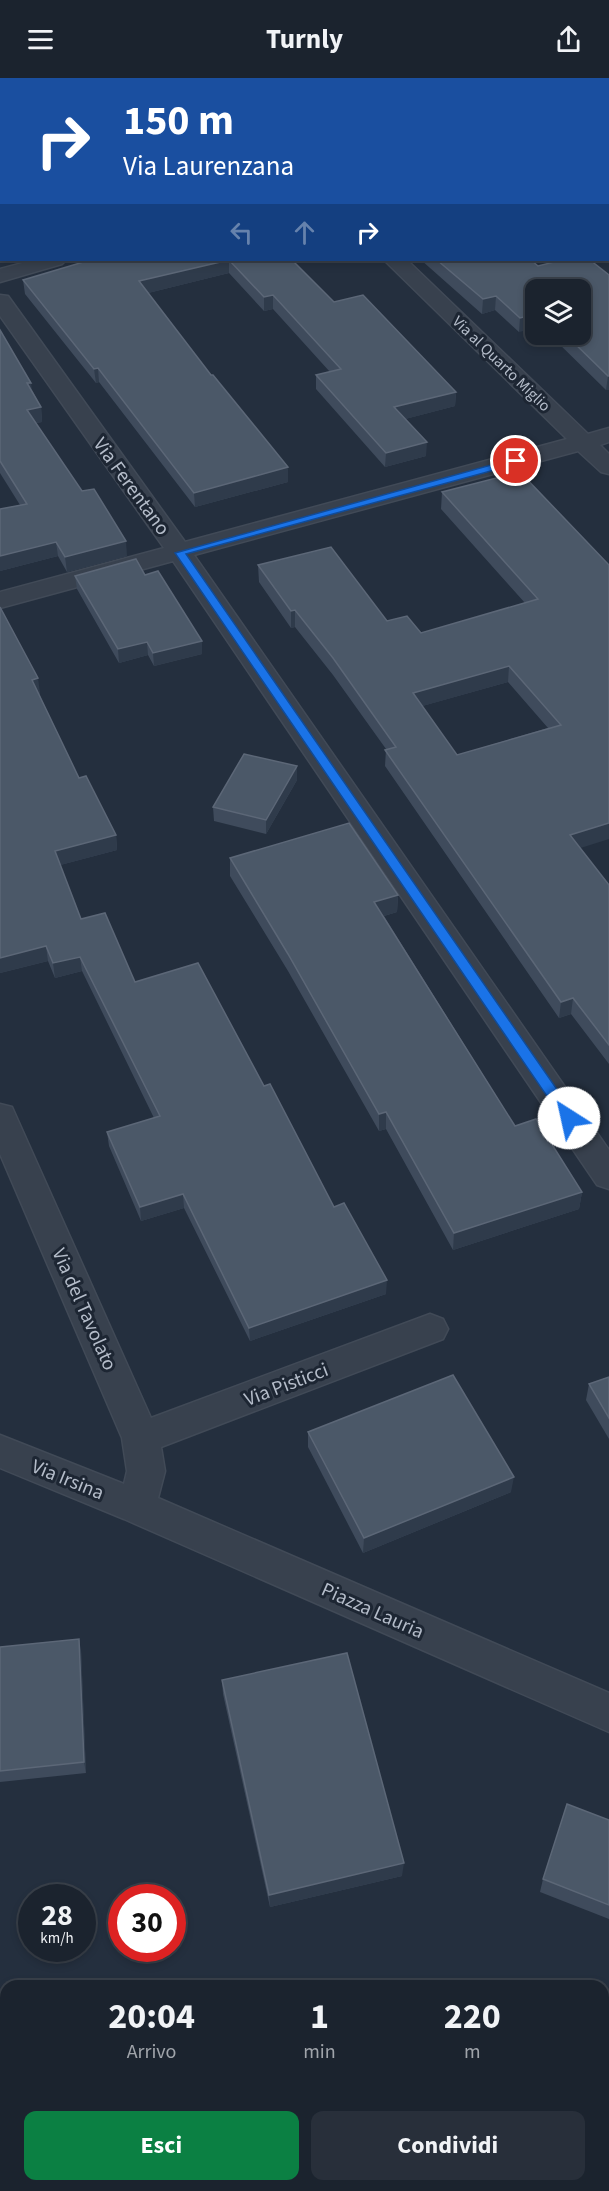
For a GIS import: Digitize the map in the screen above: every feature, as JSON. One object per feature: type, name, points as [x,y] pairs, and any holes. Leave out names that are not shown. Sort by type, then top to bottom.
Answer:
[{"type":"street","points":[[0,276],[52,261]]},
{"type":"street","name":"Via al Quarto Miglio","points":[[395,261],[609,467]]},
{"type":"street","name":"Via Ferentano","points":[[0,301],[180,553],[609,1176]]},
{"type":"street","points":[[0,600],[609,435]]},
{"type":"street","name":"Via del Tavolato","points":[[0,1116],[141,1438],[146,1471],[136,1507]]},
{"type":"street","name":"Via Pisticci","points":[[141,1438],[430,1329]]},
{"type":"street","name":"Via Irsina","points":[[0,1451],[136,1507]]},
{"type":"street","name":"Piazza Lauria","points":[[136,1507],[609,1713]]},
{"type":"building","points":[[87,261],[225,261],[139,281],[211,375],[288,467],[194,493],[98,368],[94,369],[23,280]]},
{"type":"building","points":[[230,261],[293,261],[334,302],[363,295],[456,392],[394,407],[427,442],[386,453],[316,375],[341,369],[273,295],[264,297]]},
{"type":"building","points":[[438,261],[532,261],[538,266],[558,261],[591,261],[609,275],[609,376],[576,345],[591,345],[591,279],[525,279],[525,317],[520,318],[496,296],[483,299]]},
{"type":"building","points":[[0,330],[31,383],[27,383],[41,407],[27,410],[82,491],[94,489],[126,541],[65,557],[56,542],[0,556],[0,509],[27,504],[0,461]]},
{"type":"building","points":[[520,472],[609,565],[609,823],[570,835],[609,885],[609,1045],[573,998],[561,1002],[385,750],[396,747],[333,658],[295,610],[291,611],[258,565],[331,547],[387,621],[407,616],[421,633],[538,599],[442,492]],"holes":[[[509,666],[561,725],[457,755],[413,693]]]},
{"type":"building","points":[[136,559],[145,575],[158,571],[202,641],[153,653],[147,642],[118,649],[75,576]]},
{"type":"building","points":[[0,607],[38,678],[32,680],[79,778],[86,776],[116,835],[55,851],[81,919],[105,913],[135,982],[198,963],[264,1086],[270,1084],[334,1207],[344,1203],[387,1280],[249,1328],[183,1194],[140,1207],[107,1132],[160,1116],[80,957],[53,963],[46,946],[0,958]]},
{"type":"building","points":[[244,754],[297,766],[266,820],[213,807]]},
{"type":"building","points":[[349,823],[398,895],[374,902],[515,1126],[536,1119],[582,1192],[454,1233],[386,1112],[379,1114],[288,954],[230,858]]},
{"type":"building","points":[[453,1375],[514,1477],[364,1538],[308,1432]]},
{"type":"building","points":[[609,1377],[609,1418],[589,1384]]},
{"type":"building","points":[[79,1639],[84,1762],[0,1771],[0,1647]]},
{"type":"building","points":[[347,1653],[404,1863],[269,1895],[222,1680]]},
{"type":"building","points":[[567,1804],[609,1820],[609,1905],[543,1879]]},
{"type":"route","points":[[516,461],[180,553],[569,1118]]}]
